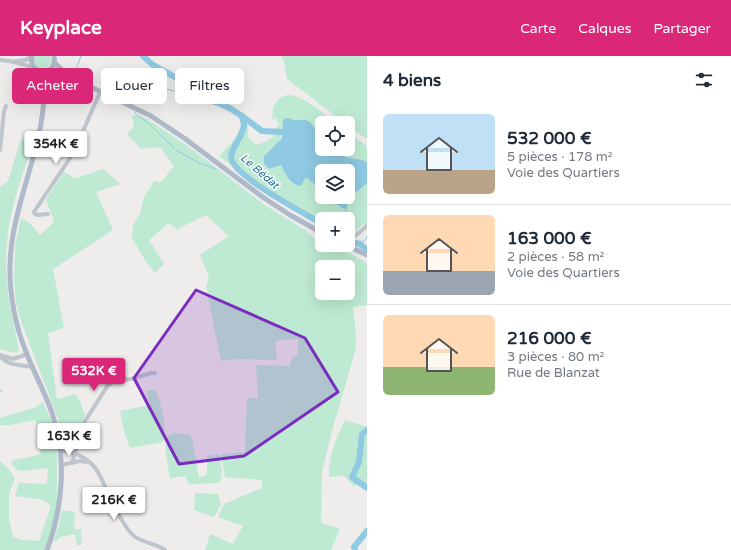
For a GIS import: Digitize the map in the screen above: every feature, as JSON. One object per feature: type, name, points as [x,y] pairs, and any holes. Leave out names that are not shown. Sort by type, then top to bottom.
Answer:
[{"type":"main road","points":[[32,56],[32,64],[35,68]]},
{"type":"main road","points":[[54,59],[62,68]]},
{"type":"main road","points":[[93,88],[162,123],[254,191],[315,230]]},
{"type":"main road","points":[[42,104],[42,112]]},
{"type":"main road","points":[[43,104],[34,157],[17,213],[13,232],[10,252],[10,275],[16,320],[32,367],[52,412],[60,451],[61,465],[57,517],[47,550]]},
{"type":"main road","points":[[355,247],[367,255]]},
{"type":"street","points":[[0,60],[26,60],[32,56]]},
{"type":"street","points":[[13,61],[33,68]]},
{"type":"street","points":[[48,214],[37,215],[34,212],[74,152],[100,92]]},
{"type":"street","points":[[0,150],[4,111],[6,106]]},
{"type":"street","points":[[355,236],[367,226]]},
{"type":"street","points":[[312,228],[315,231]]},
{"type":"street","points":[[0,356],[13,359],[27,354]]},
{"type":"street","points":[[0,356],[8,363],[32,367]]},
{"type":"street","points":[[72,463],[74,460],[74,453],[88,416],[109,384],[115,381],[155,373]]},
{"type":"street","points":[[60,451],[74,453],[90,463],[98,472],[114,505],[130,532],[136,538],[157,545],[165,550]]},
{"type":"street","points":[[61,465],[80,461],[90,463]]},
{"type":"highlighted area","points":[[196,290],[305,338],[338,392],[244,456],[179,464],[134,378]]},
{"type":"green space","points":[[35,56],[50,56],[51,60],[49,66],[46,68],[38,68],[34,62]]},
{"type":"green space","points":[[281,56],[367,56],[367,139],[355,131],[355,116],[336,116],[287,79],[284,61]]},
{"type":"green space","points":[[287,95],[301,98],[326,116],[315,116],[315,128],[309,121],[284,119],[283,128],[278,131],[281,135],[280,136],[282,136],[264,156],[264,164],[269,169],[281,165],[290,182],[295,185],[302,183],[305,178],[308,178],[315,185],[315,204],[332,204],[345,210],[347,204],[355,204],[355,192],[367,183],[367,223],[355,232],[355,212],[315,212],[315,223],[298,211],[268,196],[265,193],[266,188],[263,187],[260,189],[257,187],[235,171],[231,165],[219,156],[235,138],[241,125],[245,128],[246,124],[248,125],[248,136],[256,145],[266,142],[273,137],[275,129],[279,125],[275,117],[273,121],[273,108],[277,101],[283,96]]},
{"type":"green space","points":[[136,115],[146,118],[189,147],[266,206],[305,230],[315,239],[315,252],[348,252],[367,263],[367,305],[353,307],[356,348],[322,472],[321,523],[340,529],[331,550],[205,550],[210,534],[233,544],[243,526],[218,517],[224,504],[262,488],[262,480],[225,477],[221,454],[245,452],[247,398],[258,398],[256,365],[290,366],[291,360],[298,353],[298,339],[275,341],[277,360],[237,359],[221,361],[206,287],[209,277],[200,255],[229,236],[206,215],[177,229],[169,223],[149,240],[164,264],[155,273],[132,238],[133,225],[140,214],[144,197],[154,181],[161,182],[174,166],[160,147],[141,149],[127,134],[134,127],[132,116]]},
{"type":"green space","points":[[355,138],[367,146],[367,163],[359,159],[341,156],[355,156]]},
{"type":"green space","points":[[21,139],[32,142],[13,207],[9,226],[6,261],[8,295],[19,348],[17,353],[0,349],[0,187],[8,181]]},
{"type":"green space","points":[[103,169],[120,184],[96,192],[113,230],[53,269],[64,328],[48,333],[57,399],[75,394],[78,397],[85,414],[80,430],[66,436],[62,435],[58,419],[21,321],[16,303],[14,281],[15,245],[21,218],[31,224],[40,235],[54,222],[46,200],[64,171],[74,179]]},
{"type":"green space","points":[[146,390],[156,390],[162,409],[165,429],[163,442],[130,448],[125,435],[120,411],[150,405]]},
{"type":"green space","points":[[43,402],[52,423],[57,452],[56,515],[45,550],[0,550],[0,461],[10,470],[15,479],[9,493],[9,519],[13,537],[22,540],[39,541],[51,506],[43,500],[15,496],[19,483],[47,484],[48,468],[22,471],[17,470],[11,464],[14,460],[39,455],[42,443],[35,420],[10,425],[0,425],[0,418],[36,407]]},
{"type":"green space","points":[[345,420],[367,427],[367,483],[353,486],[345,476],[329,477],[333,448]]},
{"type":"green space","points":[[175,433],[190,435],[199,477],[205,476],[207,473],[207,456],[219,454],[222,477],[219,483],[189,484],[185,476],[170,478],[165,449],[167,436]]},
{"type":"green space","points":[[195,493],[218,494],[221,505],[214,517],[194,510]]},
{"type":"green space","points":[[62,510],[75,512],[74,529],[81,529],[82,545],[77,545],[75,534],[60,537],[57,541],[54,541]]},
{"type":"water","points":[[287,118],[294,120],[306,120],[310,122],[315,128],[315,156],[343,156],[367,162],[367,183],[355,192],[355,164],[315,164],[315,185],[308,178],[305,178],[301,186],[294,184],[288,178],[281,165],[269,169],[264,164],[264,156],[282,138],[283,121]]},
{"type":"water","points":[[333,204],[348,204],[346,210]]},
{"type":"waterway","points":[[77,68],[81,56]]},
{"type":"waterway","name":"Le Bédat","points":[[143,56],[153,65],[191,86],[186,93],[189,95],[223,105],[242,116],[244,124],[243,129],[233,149],[231,157],[234,165],[243,174],[270,194],[315,220]]},
{"type":"waterway","points":[[167,89],[175,91]]},
{"type":"waterway","points":[[135,112],[174,148]]},
{"type":"waterway","points":[[242,116],[262,131],[283,132]]},
{"type":"waterway","points":[[176,150],[197,162],[216,169]]},
{"type":"waterway","points":[[360,244],[366,239],[367,236]]},
{"type":"waterway","name":"Le Bédat","points":[[356,243],[360,244],[366,249]]},
{"type":"waterway","name":"Le Bédat","points":[[367,430],[362,434],[359,462],[352,477],[367,488]]},
{"type":"waterway","name":"Le Bédat","points":[[355,550],[354,547],[367,531]]}]
